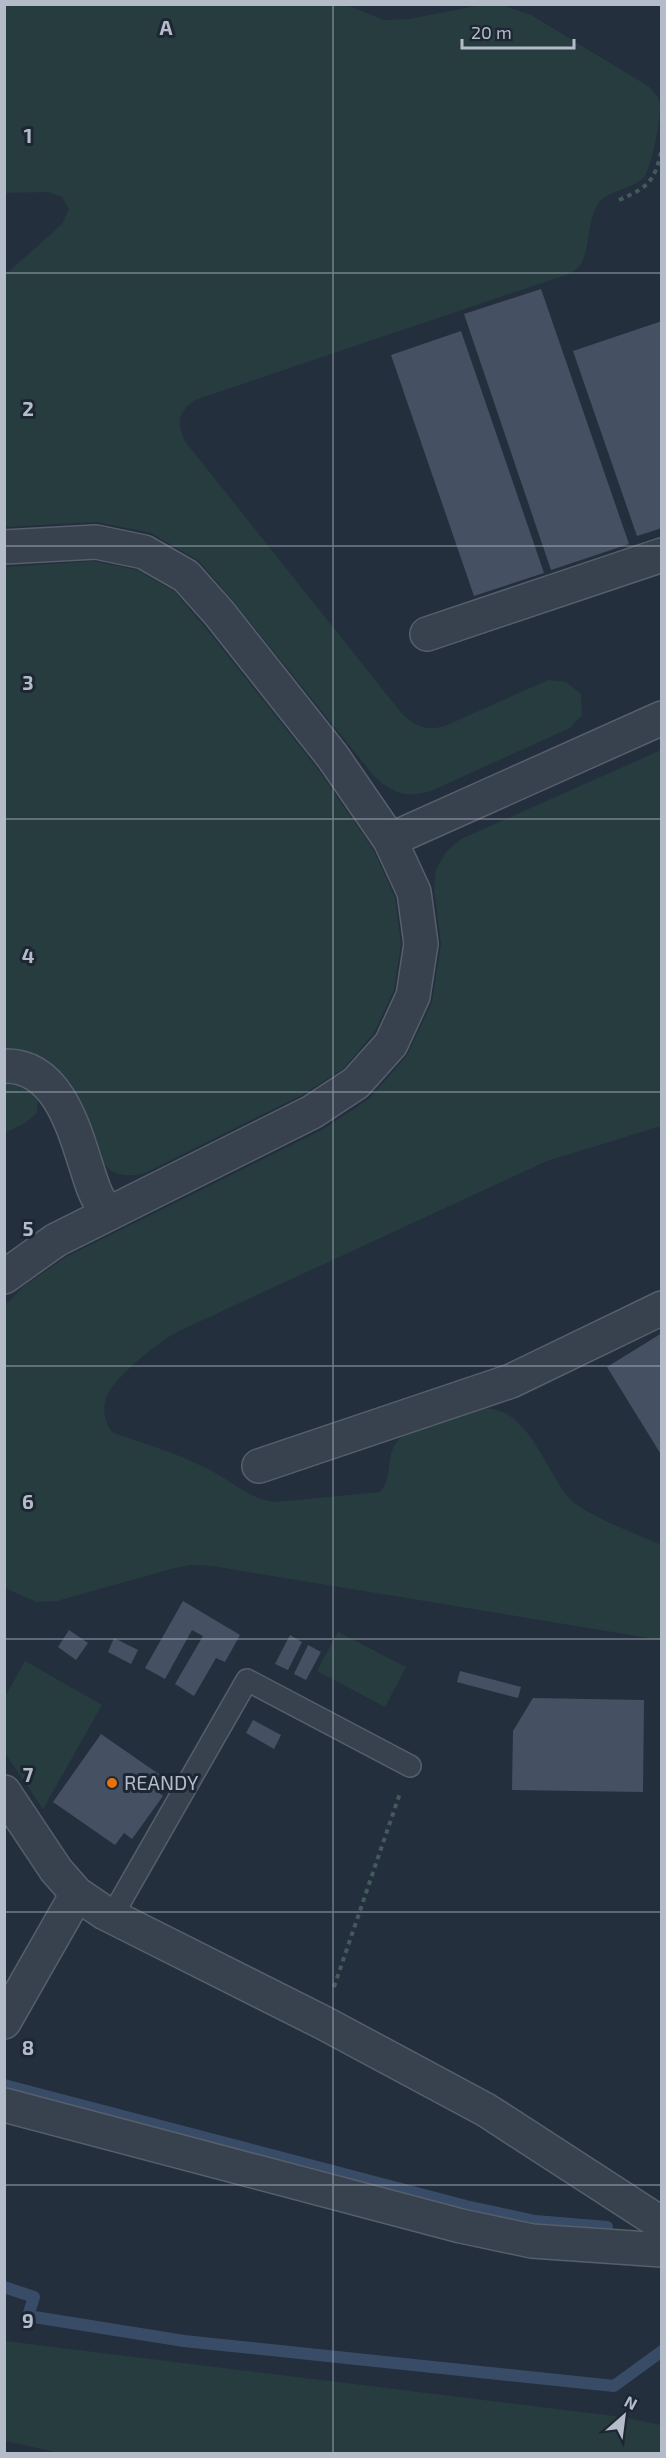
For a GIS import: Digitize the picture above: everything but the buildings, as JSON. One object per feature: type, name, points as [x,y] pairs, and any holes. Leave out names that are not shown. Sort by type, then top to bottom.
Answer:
[{"type":"street","points":[[4,547],[96,542],[144,552],[186,576],[219,613],[333,757],[390,840],[414,892],[421,944],[413,996],[391,1044],[356,1083],[312,1112],[56,1240],[4,1277]]},
{"type":"street","points":[[427,634],[662,555]]},
{"type":"street","points":[[390,840],[662,718]]},
{"type":"street","points":[[4,1066],[35,1074],[56,1091],[68,1115],[93,1187],[106,1213]]},
{"type":"street","points":[[259,1466],[511,1382],[662,1308]]},
{"type":"street","points":[[4,1792],[56,1870],[77,1894],[112,1916],[322,2022],[486,2110],[662,2224]]},
{"type":"street","points":[[4,2022],[77,1894]]},
{"type":"street","points":[[4,2105],[471,2228],[532,2241],[662,2250]]},
{"type":"lane","points":[[112,1916],[246,1680],[410,1766]]},
{"type":"path","points":[[619,200],[640,191],[651,182],[657,170],[662,148]]},
{"type":"path","points":[[322,2022],[395,1809]]},
{"type":"green space","points":[[5,5],[347,5],[384,20],[409,19],[481,5],[505,6],[531,15],[648,86],[654,92],[660,105],[655,142],[647,172],[639,182],[601,200],[591,221],[585,254],[575,270],[566,275],[195,400],[180,417],[184,440],[403,715],[413,722],[427,728],[445,726],[548,680],[566,682],[581,694],[582,715],[570,728],[431,791],[414,794],[394,791],[374,776],[199,561],[151,533],[97,522],[5,527],[5,275],[62,224],[69,209],[62,197],[48,192],[5,193]]},
{"type":"green space","points":[[94,561],[137,570],[174,591],[204,626],[317,768],[373,849],[395,897],[401,944],[394,990],[374,1033],[343,1069],[302,1095],[143,1174],[134,1175],[120,1174],[109,1169],[5,1052],[5,567]]},
{"type":"green space","points":[[661,750],[661,1126],[547,1161],[179,1331],[151,1349],[124,1374],[107,1395],[104,1413],[107,1424],[114,1433],[184,1458],[248,1493],[276,1502],[380,1492],[387,1479],[395,1444],[405,1434],[476,1410],[492,1409],[506,1413],[528,1433],[571,1500],[601,1519],[661,1545],[661,1640],[212,1566],[190,1565],[171,1569],[57,1601],[36,1602],[5,1588],[5,1305],[24,1286],[66,1257],[322,1130],[369,1099],[407,1055],[432,1002],[441,944],[434,889],[436,870],[446,852],[461,839]]},
{"type":"green space","points":[[5,1080],[28,1087],[38,1098],[37,1113],[25,1123],[5,1133]]},
{"type":"green space","points":[[338,1632],[406,1667],[385,1707],[317,1671]]},
{"type":"green space","points":[[25,1661],[102,1705],[43,1809],[5,1753],[5,1697]]},
{"type":"green space","points":[[5,2341],[622,2417],[661,2425],[661,2453],[60,2453],[5,2441]]},
{"type":"waterway","points":[[4,2085],[466,2206],[535,2221],[607,2227]]},
{"type":"waterway","points":[[4,2287],[34,2297],[28,2316],[184,2341],[614,2386],[662,2351]]},
{"type":"place","name":"REANDY","points":[[112,1783]]}]
